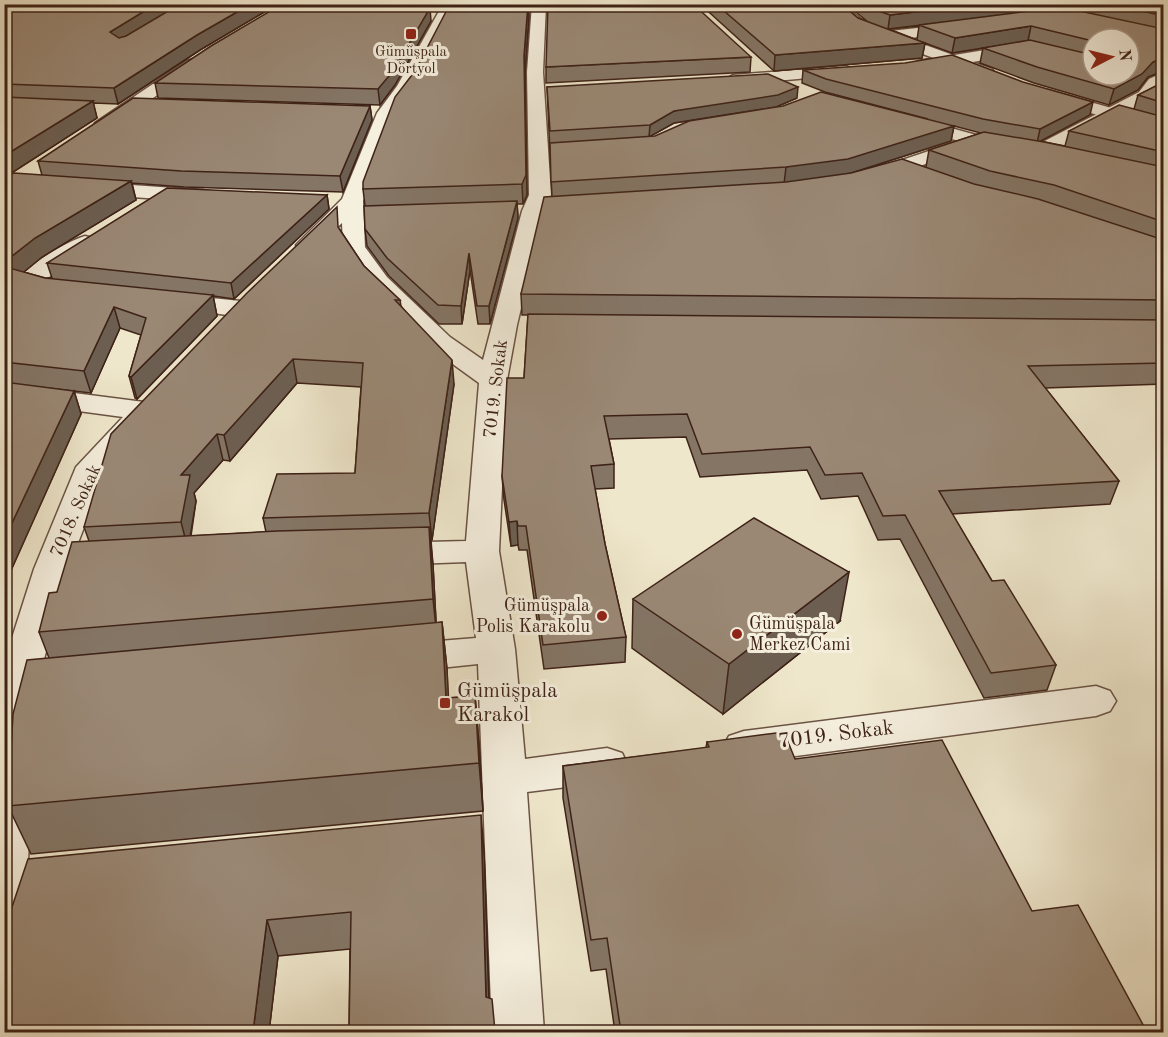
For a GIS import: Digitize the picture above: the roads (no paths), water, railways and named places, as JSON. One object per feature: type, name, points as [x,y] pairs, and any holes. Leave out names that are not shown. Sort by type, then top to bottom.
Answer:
[{"type":"street","points":[[257,4],[336,10]]},
{"type":"street","points":[[832,4],[862,27],[996,76]]},
{"type":"street","points":[[268,19],[291,6]]},
{"type":"street","name":"7019. Sokak","points":[[518,1032],[486,831],[505,778],[496,649],[482,551],[493,380],[516,325],[534,208],[540,195],[538,152],[542,91],[538,9]]},
{"type":"street","points":[[284,267],[341,200],[386,113],[405,87],[445,12]]},
{"type":"street","points":[[1024,12],[1057,15],[1164,38]]},
{"type":"street","points":[[890,36],[979,25]]},
{"type":"street","points":[[903,68],[1027,48],[1081,61]]},
{"type":"street","points":[[92,131],[207,55]]},
{"type":"street","points":[[753,63],[769,78],[808,94]]},
{"type":"street","points":[[711,81],[867,70]]},
{"type":"street","points":[[1141,75],[1162,80]]},
{"type":"street","points":[[1040,151],[1145,96],[1162,80]]},
{"type":"street","points":[[1037,92],[1164,129]]},
{"type":"street","points":[[87,110],[166,107]]},
{"type":"street","points":[[362,113],[386,113]]},
{"type":"street","points":[[899,119],[979,141],[1062,156]]},
{"type":"street","points":[[848,183],[979,141]]},
{"type":"street","points":[[538,152],[561,150]]},
{"type":"street","points":[[900,168],[934,180]]},
{"type":"street","points":[[8,185],[33,169]]},
{"type":"street","points":[[8,185],[228,196]]},
{"type":"street","points":[[136,212],[165,194]]},
{"type":"street","points":[[341,200],[354,247],[378,282],[441,343],[493,380]]},
{"type":"street","points":[[534,208],[555,207]]},
{"type":"street","points":[[86,292],[52,289],[27,282],[51,264],[106,230]]},
{"type":"street","points":[[154,299],[250,301],[217,335]]},
{"type":"street","name":"7018. Sokak","points":[[17,880],[32,692],[51,569],[92,467],[168,386]]},
{"type":"street","points":[[4,392],[144,411]]},
{"type":"street","points":[[355,555],[482,551]]},
{"type":"street","points":[[51,569],[86,567]]},
{"type":"street","points":[[367,661],[496,649]]},
{"type":"street","name":"7019. Sokak","points":[[706,752],[1096,701]]},
{"type":"street","points":[[505,778],[647,760]]},
{"type":"place","name":"Gümüşpala Dörtyol","points":[[411,34]]},
{"type":"place","name":"Gümüşpala Polis Karakolu","points":[[602,616]]},
{"type":"place","name":"Gümüşpala Merkez Cami","points":[[737,634]]},
{"type":"place","name":"Gümüşpala Karakol","points":[[445,703]]}]
